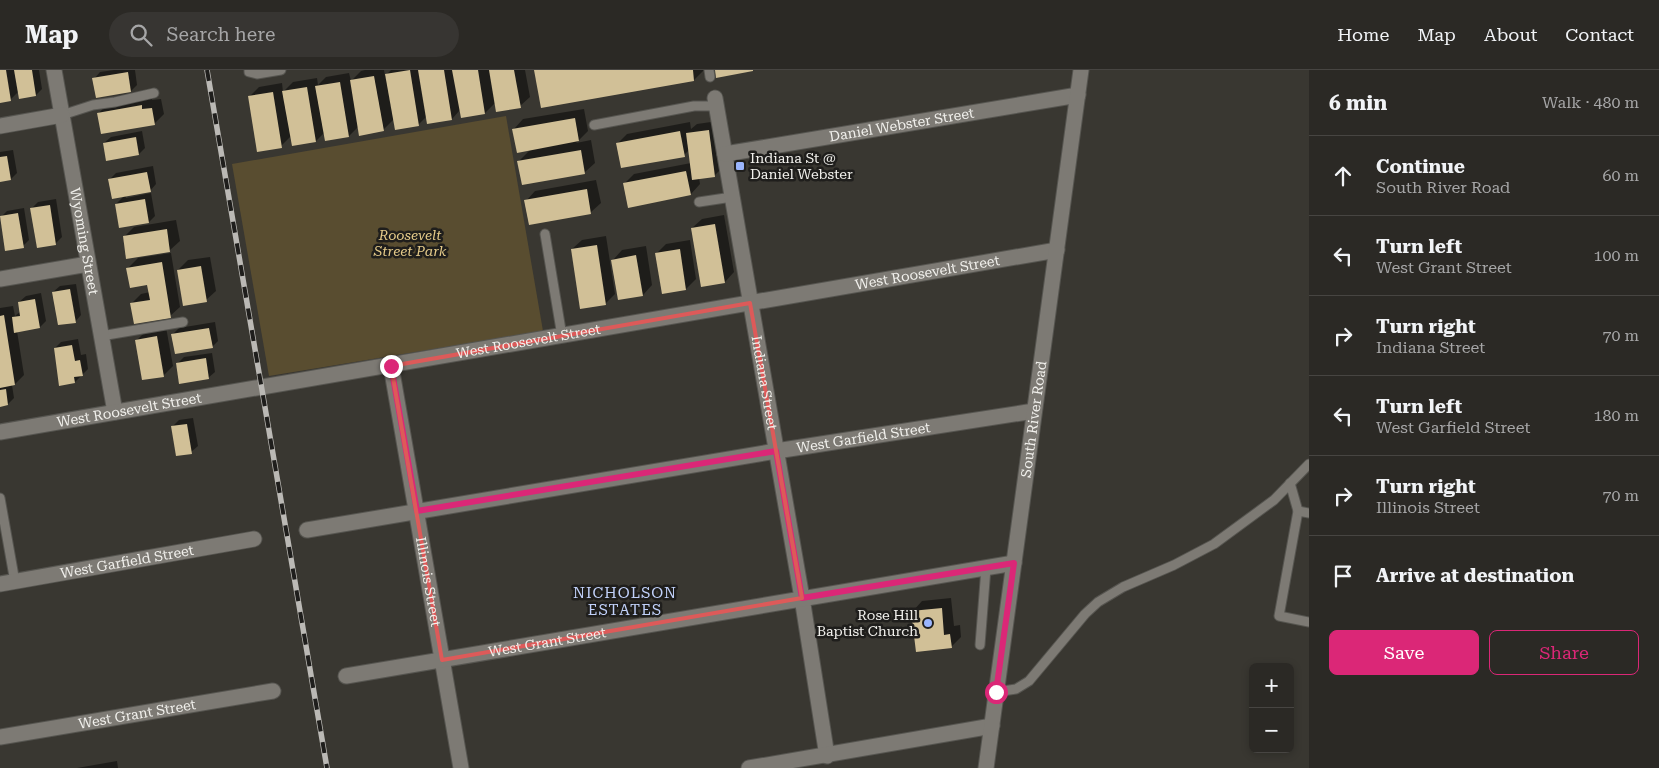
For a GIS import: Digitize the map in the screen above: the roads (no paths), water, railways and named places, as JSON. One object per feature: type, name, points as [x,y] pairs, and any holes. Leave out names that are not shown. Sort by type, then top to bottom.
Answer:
[{"type":"street","name":"Wyoming Street","points":[[54,70],[115,412]]},
{"type":"street","name":"South River Road","points":[[986,768],[1080,70]]},
{"type":"street","name":"Daniel Webster Street","points":[[725,154],[1078,95]]},
{"type":"street","name":"Indiana Street","points":[[716,102],[802,598],[827,756]]},
{"type":"street","points":[[0,126],[62,115]]},
{"type":"street","name":"West Roosevelt Street","points":[[0,432],[1057,250]]},
{"type":"street","points":[[0,278],[88,264]]},
{"type":"street","name":"Illinois Street","points":[[391,366],[462,768]]},
{"type":"street","name":"West Garfield Street","points":[[307,530],[776,451],[1034,411]]},
{"type":"street","name":"West Garfield Street","points":[[8,583],[254,539]]},
{"type":"street","name":"West Grant Street","points":[[346,676],[1014,563]]},
{"type":"street","name":"West Grant Street","points":[[0,737],[273,691]]},
{"type":"street","points":[[749,768],[992,726]]},
{"type":"lane","points":[[249,70],[249,72],[257,74],[281,70]]},
{"type":"lane","points":[[62,115],[93,105],[154,93]]},
{"type":"lane","points":[[594,125],[716,102]]},
{"type":"lane","points":[[698,202],[732,197]]},
{"type":"lane","points":[[546,234],[562,336]]},
{"type":"lane","points":[[101,336],[183,322]]},
{"type":"lane","points":[[996,692],[1016,689],[1029,681],[1085,614],[1105,597],[1214,544],[1274,500],[1309,464]]},
{"type":"lane","points":[[1290,483],[1298,511],[1280,616],[1309,622]]},
{"type":"lane","points":[[0,498],[8,583]]},
{"type":"lane","points":[[1298,511],[1309,513]]},
{"type":"lane","points":[[980,645],[986,568]]},
{"type":"railway","points":[[207,70],[327,768]]},
{"type":"place","name":"Indiana St @ Daniel Webster","points":[[740,166]]},
{"type":"place","name":"Rose Hill Baptist Church","points":[[928,623]]},
{"type":"district","name":"NICHOLSON ESTATES","points":[[625,602]]},
{"type":"park label","name":"Roosevelt Street Park","points":[[410,244]]}]
